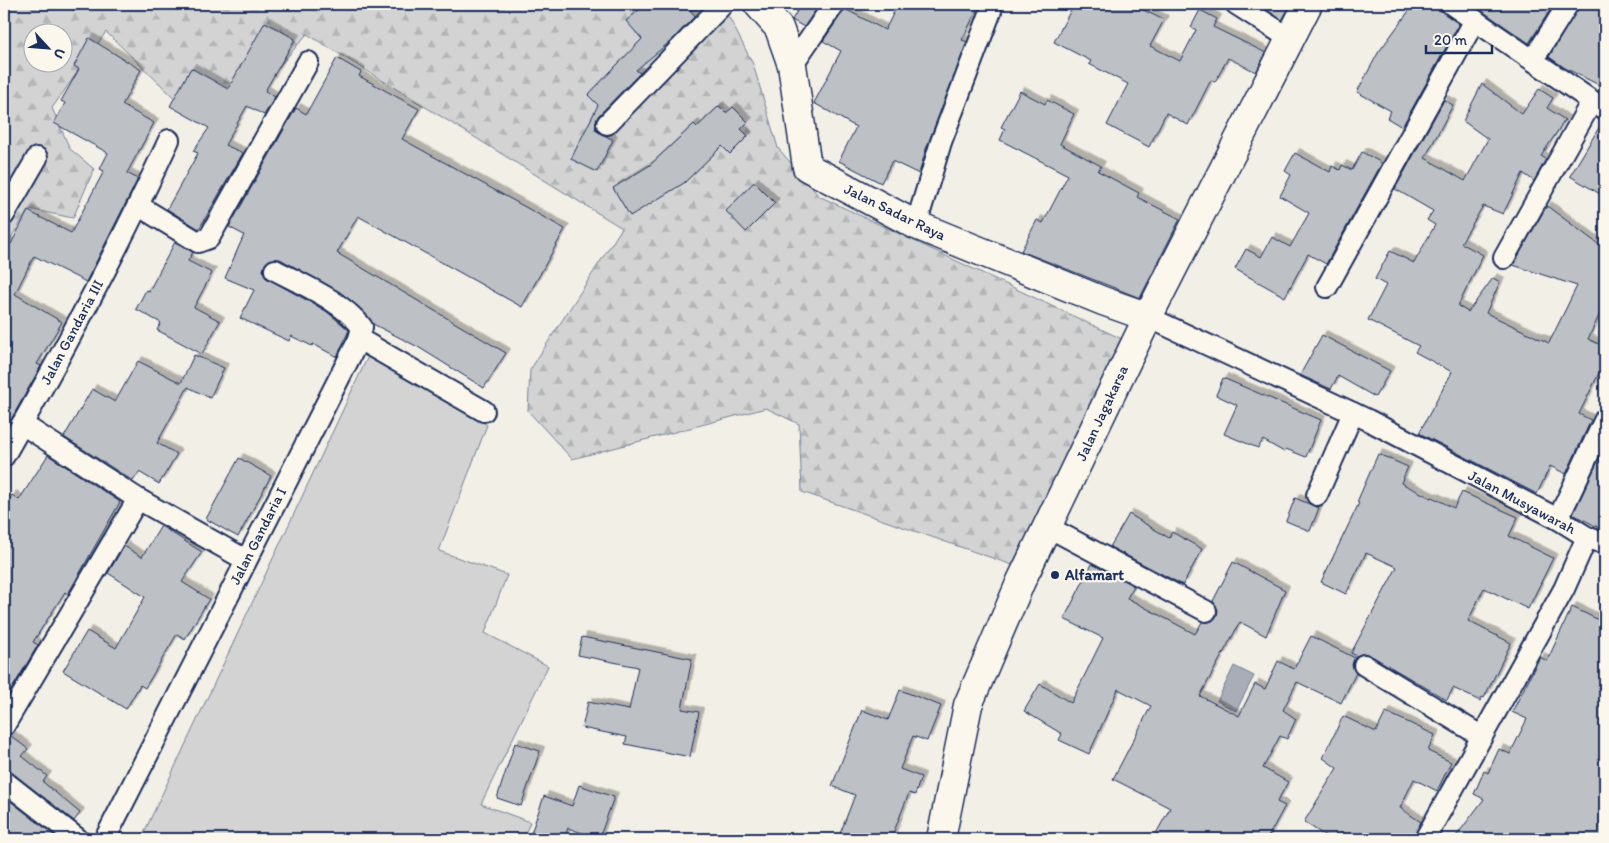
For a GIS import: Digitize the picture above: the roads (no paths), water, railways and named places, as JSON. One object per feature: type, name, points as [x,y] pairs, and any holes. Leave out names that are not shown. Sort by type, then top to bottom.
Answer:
[{"type":"main road","name":"Jalan Sadar Raya","points":[[758,4],[779,28],[796,58],[807,167],[916,225],[1103,302],[1148,317]]},
{"type":"main road","name":"Jalan Jagakarsa","points":[[941,839],[968,706],[1021,581],[1148,317],[1308,4]]},
{"type":"street","points":[[607,124],[723,4]]},
{"type":"street","points":[[796,58],[834,4]]},
{"type":"street","points":[[1236,4],[1290,38]]},
{"type":"street","points":[[1451,4],[1599,106],[1504,258]]},
{"type":"street","points":[[1533,60],[1568,4]]},
{"type":"street","points":[[916,225],[941,142],[991,11]]},
{"type":"street","points":[[785,19],[796,58]]},
{"type":"street","points":[[1328,287],[1475,20]]},
{"type":"street","points":[[139,206],[198,242],[209,238],[308,62]]},
{"type":"street","name":"Jalan Gandaria III","points":[[4,456],[139,206],[169,140]]},
{"type":"street","points":[[4,215],[37,158]]},
{"type":"street","points":[[275,270],[340,306],[355,318],[362,327],[359,338],[484,411]]},
{"type":"street","name":"Jalan Musyawarah","points":[[1148,317],[1353,413],[1596,540],[1564,589],[1425,839]]},
{"type":"street","name":"Jalan Gandaria I","points":[[105,839],[359,338]]},
{"type":"street","points":[[1317,495],[1353,413]]},
{"type":"street","points":[[1558,519],[1605,419]]},
{"type":"street","points":[[22,424],[138,499],[246,560]]},
{"type":"street","points":[[4,726],[138,499]]},
{"type":"street","points":[[1048,527],[1206,611]]},
{"type":"street","points":[[1364,665],[1481,736]]},
{"type":"street","points":[[4,781],[71,838]]},
{"type":"place","name":"Alfamart","points":[[1055,575]]}]
